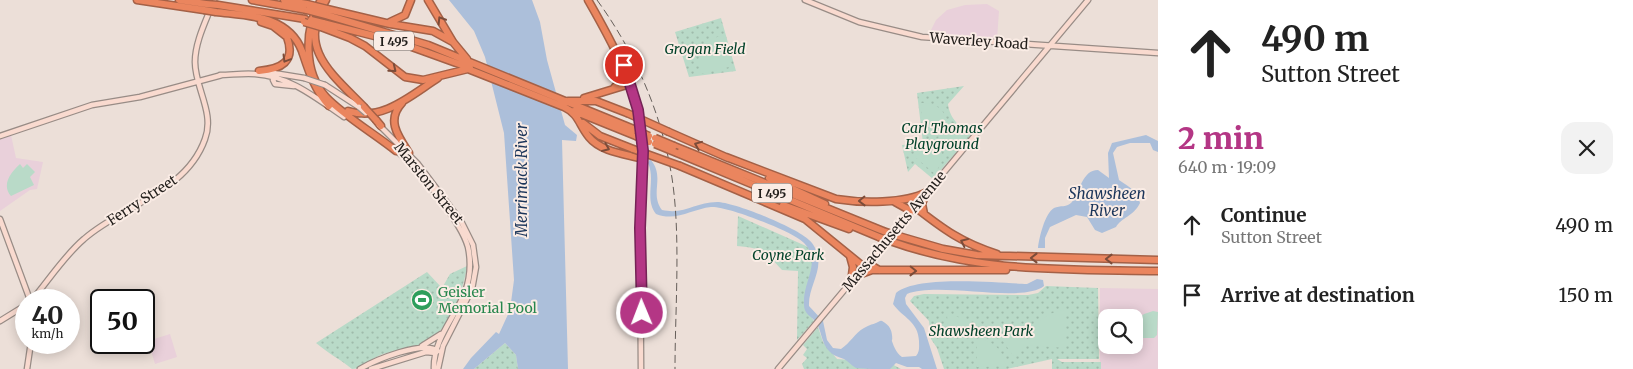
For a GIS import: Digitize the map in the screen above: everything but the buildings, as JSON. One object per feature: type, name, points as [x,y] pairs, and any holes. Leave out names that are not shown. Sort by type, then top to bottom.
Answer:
[{"type":"highway","points":[[137,0],[205,7]]},
{"type":"highway","name":"I 495","points":[[179,0],[205,7],[216,6],[277,14],[305,20],[398,42],[464,62]]},
{"type":"highway","name":"I 495","points":[[252,0],[307,7],[327,12],[421,43],[582,114],[636,133],[678,153],[868,232],[895,235],[944,249],[1009,257],[1158,260]]},
{"type":"highway","points":[[284,0],[307,7]]},
{"type":"highway","points":[[314,0],[315,10],[309,37],[311,65],[324,94],[396,151]]},
{"type":"highway","points":[[315,10],[321,0]]},
{"type":"highway","points":[[326,0],[315,29],[317,52],[325,66],[361,107],[381,126]]},
{"type":"highway","points":[[376,21],[393,22],[402,18],[408,11],[411,0]]},
{"type":"highway","points":[[428,0],[453,42],[476,67],[566,104],[576,114],[582,114]]},
{"type":"highway","points":[[582,114],[588,136],[597,144],[643,159],[640,122],[623,62],[588,0]]},
{"type":"highway","points":[[216,6],[264,22],[281,31],[287,37],[290,53],[283,65],[272,70],[259,71]]},
{"type":"highway","points":[[216,6],[260,17],[281,25],[295,39],[312,82],[329,106]]},
{"type":"highway","points":[[327,12],[433,31],[453,42]]},
{"type":"highway","points":[[322,25],[365,46],[405,78],[423,80],[476,67]]},
{"type":"highway","points":[[610,91],[621,80],[623,62]]},
{"type":"highway","points":[[340,108],[356,114],[376,114],[447,74]]},
{"type":"highway","points":[[566,104],[630,84]]},
{"type":"highway","points":[[407,98],[395,113],[394,126],[396,134],[409,153]]},
{"type":"highway","points":[[575,101],[596,101],[627,113],[810,196],[851,218]]},
{"type":"highway","points":[[582,114],[600,136],[707,177],[805,220],[848,253],[880,270]]},
{"type":"highway","name":"I 495","points":[[652,140],[674,146],[851,218],[890,241],[951,259],[1027,269],[1158,271]]},
{"type":"highway","points":[[726,157],[832,198],[848,201],[913,198],[927,192]]},
{"type":"highway","points":[[707,177],[747,190],[818,218],[859,232],[868,232]]},
{"type":"highway","points":[[925,215],[922,204],[927,192]]},
{"type":"highway","points":[[889,200],[925,215],[959,239],[1009,257]]},
{"type":"highway","points":[[848,253],[854,267],[851,283]]},
{"type":"highway","points":[[851,283],[865,272],[880,270],[990,271],[1027,269]]},
{"type":"main road","name":"Waverley Road","points":[[805,0],[859,22],[908,34],[944,39],[1158,53]]},
{"type":"main road","name":"Massachusetts Avenue","points":[[778,369],[1088,0]]},
{"type":"main road","name":"Ferry Street","points":[[41,289],[84,239],[163,189],[192,163],[204,141],[208,126],[195,63],[196,50],[216,6]]},
{"type":"main road","name":"Marston Street","points":[[0,136],[92,105],[140,97],[220,75],[259,71],[304,78],[325,85],[361,107]]},
{"type":"main road","name":"Marston Street","points":[[220,75],[254,74],[274,76],[300,87],[396,151],[410,163],[435,194],[459,227],[468,246],[470,270],[467,285],[437,351]]},
{"type":"main road","points":[[274,76],[283,74]]},
{"type":"main road","name":"Marston Street","points":[[381,126],[409,153],[462,221],[471,238],[475,254],[476,269],[472,289],[437,351]]},
{"type":"main road","points":[[641,369],[640,228],[643,159]]},
{"type":"main road","points":[[0,219],[27,289]]},
{"type":"main road","points":[[0,321],[15,312]]},
{"type":"main road","points":[[360,369],[376,360],[429,343],[444,332]]},
{"type":"main road","points":[[417,348],[437,351]]},
{"type":"main road","points":[[376,360],[376,368],[426,352],[437,351]]},
{"type":"main road","points":[[434,369],[437,351]]},
{"type":"main road","points":[[437,351],[438,369]]},
{"type":"main road","points":[[26,369],[29,354]]},
{"type":"shaded area","points":[[987,4],[999,11],[997,40],[929,34],[936,20],[947,10],[965,5]]},
{"type":"shaded area","points":[[11,135],[16,158],[43,162],[37,189],[30,190],[0,211],[0,139]]},
{"type":"shaded area","points":[[1100,288],[1158,289],[1158,369],[1100,369],[1100,354],[1143,354],[1143,309],[1100,309]]},
{"type":"shaded area","points":[[170,334],[177,357],[155,364],[152,354],[155,354],[155,339]]},
{"type":"green space","name":"Grogan Field","points":[[721,18],[736,71],[689,77],[675,32]]},
{"type":"green space","points":[[723,35],[731,63],[729,67],[701,74],[699,60],[701,49],[709,41]]},
{"type":"green space","name":"Carl Thomas Playground","points":[[964,86],[948,104],[953,118],[971,135],[933,179],[915,164],[908,172],[902,145],[923,143],[917,93]]},
{"type":"green space","points":[[921,103],[935,105],[942,110],[948,124],[922,128]]},
{"type":"green space","points":[[956,123],[970,134],[951,158],[941,147],[942,161],[935,174],[915,157]]},
{"type":"green space","points":[[20,164],[23,168],[27,164],[35,172],[30,177],[34,185],[11,196],[7,187],[8,179]]},
{"type":"green space","name":"Coyne Park","points":[[738,216],[806,246],[811,250],[816,260],[808,291],[808,306],[814,321],[797,340],[798,271],[782,270],[763,252],[753,248],[737,246]]},
{"type":"green space","points":[[467,266],[454,310],[441,330],[424,343],[383,354],[360,367],[352,369],[316,343],[427,272],[442,288],[450,274]]},
{"type":"green space","name":"Shawsheen Park","points":[[1046,286],[1098,288],[1099,359],[1057,359],[1062,362],[1101,362],[1101,369],[1052,369],[1052,359],[1007,369],[944,369],[937,348],[931,339],[929,321],[910,301],[914,296],[924,294],[1028,295],[1038,293]]},
{"type":"green space","points":[[1065,310],[1065,348],[1029,345],[1032,331],[1040,321],[1058,311]]},
{"type":"green space","points":[[1153,311],[1158,312],[1157,335],[1154,338],[1143,338],[1144,314]]},
{"type":"green space","points":[[947,314],[965,319],[971,327],[971,334],[948,334]]},
{"type":"green space","points":[[1017,326],[1023,334],[1024,346],[1014,357],[1000,337]]},
{"type":"green space","points":[[818,327],[823,342],[837,359],[890,363],[901,369],[804,369],[802,364],[807,358],[803,355],[807,349],[803,345]]},
{"type":"green space","points":[[977,339],[997,347],[1003,356],[1006,366],[977,367]]},
{"type":"green space","points":[[505,343],[516,355],[518,369],[474,369]]},
{"type":"water","name":"Merrimack River","points":[[449,0],[532,0],[540,22],[547,60],[565,125],[577,135],[576,141],[562,140],[568,369],[518,369],[516,355],[505,343],[474,369],[463,369],[496,332],[499,334],[510,310],[514,280],[504,133],[485,57],[474,31]]},
{"type":"water","name":"Shawsheen River","points":[[1146,135],[1158,141],[1158,152],[1153,150],[1150,143],[1130,143],[1117,147],[1113,153],[1119,180],[1132,189],[1139,199],[1140,203],[1137,208],[1116,227],[1102,233],[1095,230],[1087,217],[1076,215],[1050,227],[1045,238],[1045,248],[1038,248],[1041,232],[1048,215],[1054,208],[1068,205],[1072,202],[1088,174],[1098,170],[1109,178],[1108,153],[1112,143]]},
{"type":"water","points":[[650,159],[657,172],[657,197],[658,204],[662,210],[677,211],[702,204],[725,203],[780,223],[803,235],[811,242],[817,252],[818,269],[810,293],[809,306],[823,321],[827,340],[833,348],[841,349],[864,328],[880,324],[889,333],[897,352],[902,357],[916,356],[919,341],[916,329],[893,304],[896,293],[906,287],[959,281],[1027,284],[1037,279],[1043,280],[1044,286],[1033,291],[1017,293],[939,290],[907,294],[905,298],[906,304],[924,328],[937,369],[907,367],[896,363],[890,369],[856,368],[828,350],[816,322],[805,311],[804,296],[812,262],[807,246],[799,239],[769,224],[730,210],[711,207],[670,217],[656,214],[650,196],[651,176],[648,163]]},
{"type":"waterway","name":"Shawsheen River","points":[[875,326],[881,323],[885,326],[889,331],[890,339]]},
{"type":"railway","points":[[597,0],[635,62],[654,107],[667,154],[675,201],[676,224],[675,369]]},
{"type":"place","name":"Geisler Memorial Pool","points":[[422,300]]},
{"type":"route","points":[[624,65],[638,110],[643,151],[640,228],[642,313]]}]
